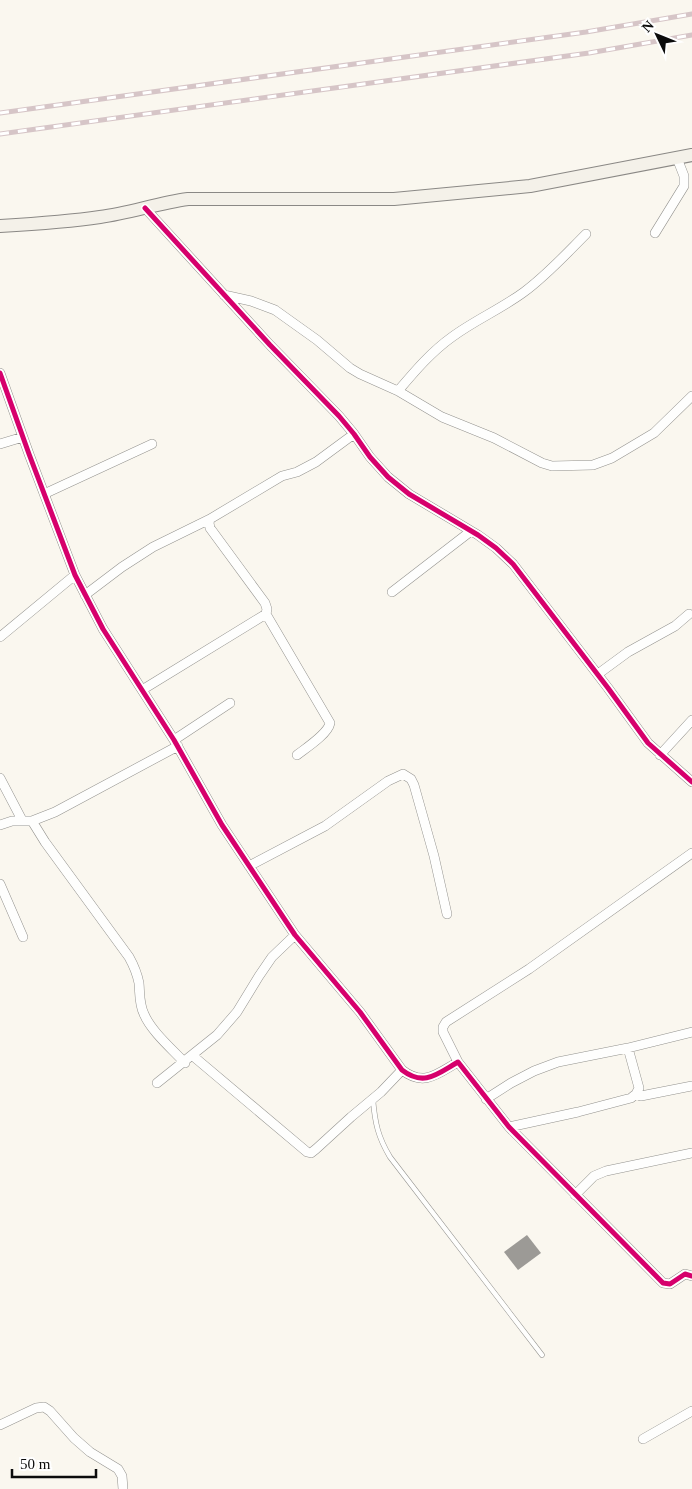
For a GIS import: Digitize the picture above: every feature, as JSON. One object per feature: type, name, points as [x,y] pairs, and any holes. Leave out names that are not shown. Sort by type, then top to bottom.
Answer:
[{"type":"main road","points":[[0,226],[101,217],[164,202],[188,199],[394,199],[530,186],[692,156]]},
{"type":"street","points":[[655,233],[684,186],[684,176],[677,158]]},
{"type":"street","points":[[145,208],[354,434],[370,457],[388,477],[409,494],[496,548],[513,564],[598,674],[639,732],[660,755],[692,782]]},
{"type":"street","points":[[398,391],[438,348],[459,332],[525,292],[586,234]]},
{"type":"street","points":[[224,294],[252,301],[275,310],[360,374],[398,391],[442,417],[494,438],[542,463],[552,466],[581,467],[612,458],[654,433],[692,396]]},
{"type":"street","points":[[0,373],[2,383],[75,575],[85,595],[104,629],[176,743],[222,825],[249,866],[295,935],[360,1012],[402,1070],[409,1076],[424,1079],[432,1077],[458,1062]]},
{"type":"street","points":[[85,595],[122,567],[153,547],[210,519],[282,476],[297,472],[316,462],[354,434]]},
{"type":"street","points":[[0,444],[23,437]]},
{"type":"street","points":[[44,494],[152,444]]},
{"type":"street","points":[[210,519],[210,528],[265,603],[266,614],[330,723],[329,728],[325,732],[297,755]]},
{"type":"street","points":[[392,592],[471,531]]},
{"type":"street","points":[[0,637],[75,575]]},
{"type":"street","points":[[142,690],[266,614]]},
{"type":"street","points":[[598,674],[628,652],[675,626],[689,614]]},
{"type":"street","points":[[0,825],[12,821],[32,820],[55,812],[176,743],[230,702]]},
{"type":"street","points":[[660,755],[692,720]]},
{"type":"street","points":[[249,866],[325,826],[388,781],[403,774],[411,779],[414,785],[434,856],[447,914]]},
{"type":"street","points":[[0,778],[22,820]]},
{"type":"street","points":[[32,820],[45,842],[129,957],[136,971],[139,999],[144,1015],[152,1027],[184,1063]]},
{"type":"street","points":[[691,1274],[686,1274],[670,1284],[663,1283],[509,1127],[458,1062],[443,1027],[446,1022],[529,968],[692,853]]},
{"type":"street","points":[[0,884],[23,936]]},
{"type":"street","points":[[157,1083],[217,1035],[237,1012],[268,963],[295,935]]},
{"type":"street","points":[[486,1099],[518,1079],[558,1062],[628,1048],[692,1032]]},
{"type":"street","points":[[509,1127],[631,1098],[636,1094],[638,1088],[628,1048]]},
{"type":"street","points":[[193,1056],[307,1152],[311,1153],[382,1092],[402,1070]]},
{"type":"street","points":[[636,1094],[641,1096],[692,1086]]},
{"type":"street","points":[[575,1195],[594,1176],[606,1171],[692,1153]]},
{"type":"street","points":[[0,1425],[36,1408],[44,1407],[90,1452],[118,1469],[122,1476],[123,1489]]},
{"type":"street","points":[[643,1439],[692,1411]]},
{"type":"lane","points":[[373,1099],[375,1123],[381,1142],[390,1157],[542,1354]]},
{"type":"building","points":[[527,1235],[541,1253],[518,1270],[504,1252]]},
{"type":"railway","points":[[0,113],[586,32],[692,14]]},
{"type":"railway","points":[[0,134],[589,53],[692,35]]},
{"type":"cycle path","points":[[145,208],[270,345],[339,416],[370,457],[388,477],[409,494],[478,535],[513,564],[648,743],[692,782]]},
{"type":"cycle path","points":[[0,373],[75,575],[103,629],[174,740],[222,825],[295,935],[360,1012],[402,1070],[417,1078],[424,1078],[437,1074],[458,1062],[509,1127],[663,1283],[670,1284],[685,1274],[692,1276]]}]
